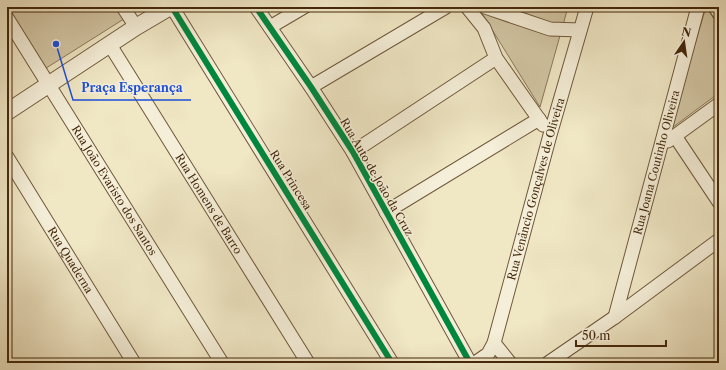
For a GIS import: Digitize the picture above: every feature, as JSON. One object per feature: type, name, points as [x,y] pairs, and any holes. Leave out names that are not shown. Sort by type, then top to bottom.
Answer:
[{"type":"street","points":[[123,7],[136,28]]},
{"type":"street","points":[[7,112],[171,7]]},
{"type":"street","name":"Rua Princesa","points":[[171,7],[392,363]]},
{"type":"street","name":"Rua Auto de João da Cruz","points":[[256,7],[311,87],[353,152],[470,363]]},
{"type":"street","points":[[270,28],[304,7]]},
{"type":"street","points":[[311,87],[446,7]]},
{"type":"street","points":[[467,7],[484,28],[496,58],[550,135]]},
{"type":"street","points":[[485,7],[550,29],[580,30]]},
{"type":"street","name":"Rua Venâncio Gonçalves de Oliveira","points":[[475,363],[488,354],[494,343],[550,135],[587,7]]},
{"type":"street","name":"Rua Joana Coutinho Oliveira","points":[[615,317],[698,7]]},
{"type":"street","points":[[714,7],[719,13]]},
{"type":"street","name":"Rua João Evaristo dos Santos","points":[[7,18],[222,363]]},
{"type":"street","name":"Rua Homens de Barro","points":[[110,45],[308,363]]},
{"type":"street","points":[[353,152],[496,58]]},
{"type":"street","points":[[660,147],[719,104]]},
{"type":"street","points":[[386,212],[539,119]]},
{"type":"street","points":[[675,136],[719,202]]},
{"type":"street","name":"Rua Quaderna","points":[[7,157],[134,363]]},
{"type":"street","points":[[548,363],[615,317],[719,240]]},
{"type":"street","points":[[494,343],[510,363]]},
{"type":"shaded area","points":[[7,7],[120,7],[127,17],[43,70],[7,11]]},
{"type":"shaded area","points":[[478,7],[568,7],[540,107]]},
{"type":"shaded area","points":[[706,7],[719,26],[719,93],[669,130]]},
{"type":"cycle path","points":[[172,7],[392,363]]},
{"type":"cycle path","points":[[256,7],[311,87],[353,152],[470,363]]},
{"type":"place","name":"Praça Esperança","points":[[56,44]]}]
